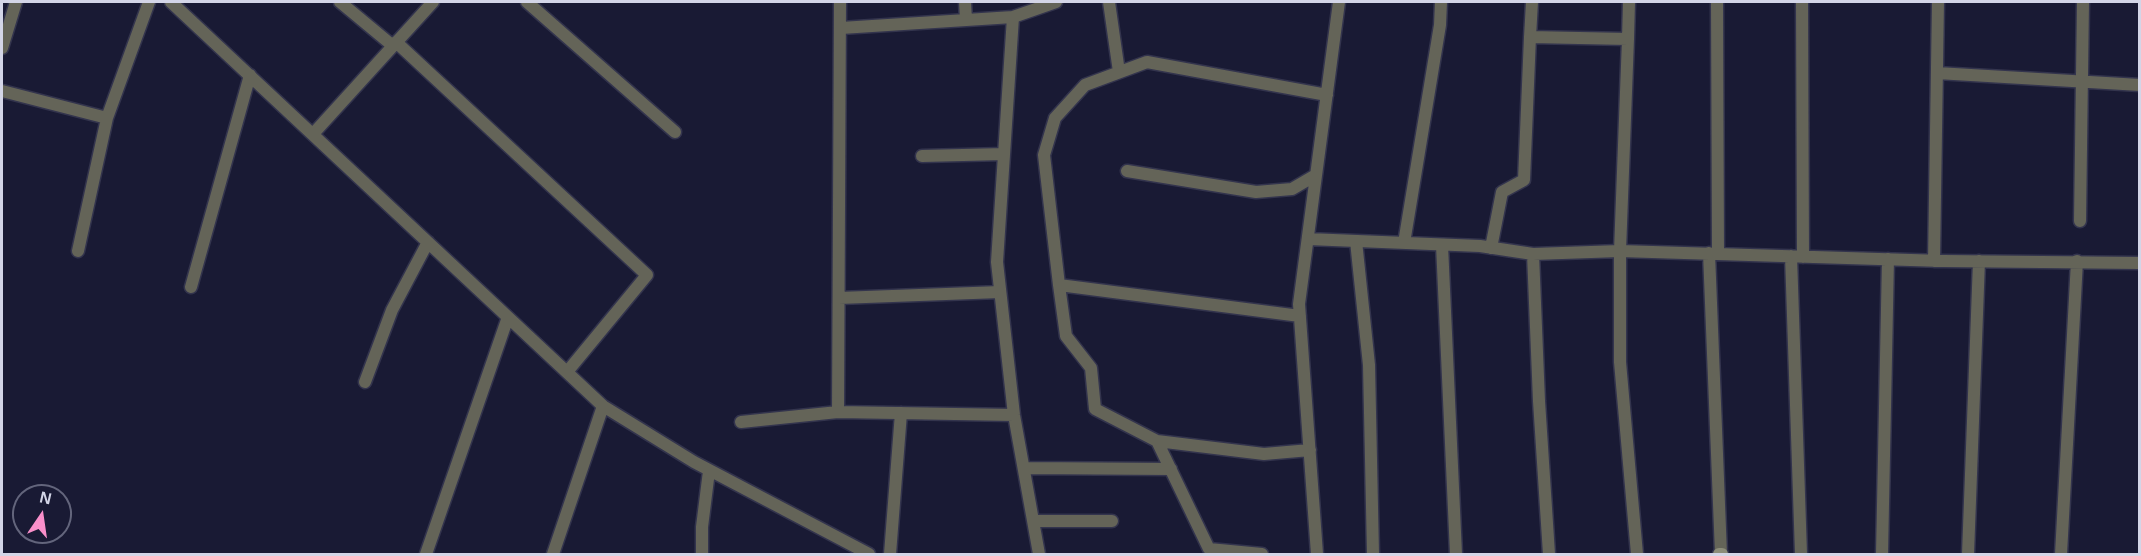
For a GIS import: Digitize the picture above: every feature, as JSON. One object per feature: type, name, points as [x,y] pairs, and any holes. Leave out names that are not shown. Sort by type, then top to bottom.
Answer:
[{"type":"street","points":[[2,48],[16,2]]},
{"type":"street","points":[[78,251],[107,118],[149,2]]},
{"type":"street","points":[[171,2],[603,406],[710,471],[869,555]]},
{"type":"street","points":[[340,2],[394,44],[647,274],[567,372]]},
{"type":"street","points":[[312,134],[433,2]]},
{"type":"street","points":[[527,2],[675,132]]},
{"type":"street","points":[[838,412],[840,2]]},
{"type":"street","points":[[965,2],[966,20]]},
{"type":"street","points":[[841,28],[1013,16],[1056,2]]},
{"type":"street","points":[[1109,2],[1119,72]]},
{"type":"street","points":[[1317,555],[1299,304],[1339,2]]},
{"type":"street","points":[[1404,243],[1440,25],[1441,2]]},
{"type":"street","points":[[1491,248],[1502,192],[1524,180],[1532,2]]},
{"type":"street","points":[[1629,2],[1620,251],[1620,362],[1637,555]]},
{"type":"street","points":[[1717,2],[1714,254],[1721,554]]},
{"type":"street","points":[[1802,2],[1797,256],[1802,555]]},
{"type":"street","points":[[1934,261],[1938,2]]},
{"type":"street","points":[[2080,221],[2084,2]]},
{"type":"street","points":[[1013,16],[997,262],[1014,415],[1039,555]]},
{"type":"street","points":[[1530,37],[1628,39]]},
{"type":"street","points":[[1310,450],[1264,454],[1157,441],[1095,409],[1090,368],[1066,336],[1044,155],[1055,118],[1085,85],[1147,62],[1327,95]]},
{"type":"street","points":[[1937,73],[2139,85]]},
{"type":"street","points":[[191,287],[250,75]]},
{"type":"street","points":[[2,91],[107,118]]},
{"type":"street","points":[[922,156],[1004,154]]},
{"type":"street","points":[[1126,171],[1256,192],[1292,189],[1316,176]]},
{"type":"street","points":[[1308,238],[1442,244],[1533,254],[1620,251],[1934,261],[2139,262]]},
{"type":"street","points":[[1356,241],[1369,365],[1373,555]]},
{"type":"street","points":[[364,382],[392,310],[429,242]]},
{"type":"street","points":[[1442,244],[1456,555]]},
{"type":"street","points":[[1533,254],[1539,401],[1550,555]]},
{"type":"street","points":[[1882,555],[1888,259]]},
{"type":"street","points":[[1968,555],[1979,261]]},
{"type":"street","points":[[2061,555],[2077,261]]},
{"type":"street","points":[[1059,285],[1300,316]]},
{"type":"street","points":[[839,298],[1000,292]]},
{"type":"street","points":[[426,555],[508,317]]},
{"type":"street","points":[[553,555],[603,406]]},
{"type":"street","points":[[741,422],[838,412],[1014,415]]},
{"type":"street","points":[[890,555],[901,413]]},
{"type":"street","points":[[1157,441],[1209,549],[1215,552],[1262,555]]},
{"type":"street","points":[[1024,468],[1171,469]]},
{"type":"street","points":[[702,555],[702,527],[710,471]]},
{"type":"street","points":[[1033,520],[1112,520]]}]
